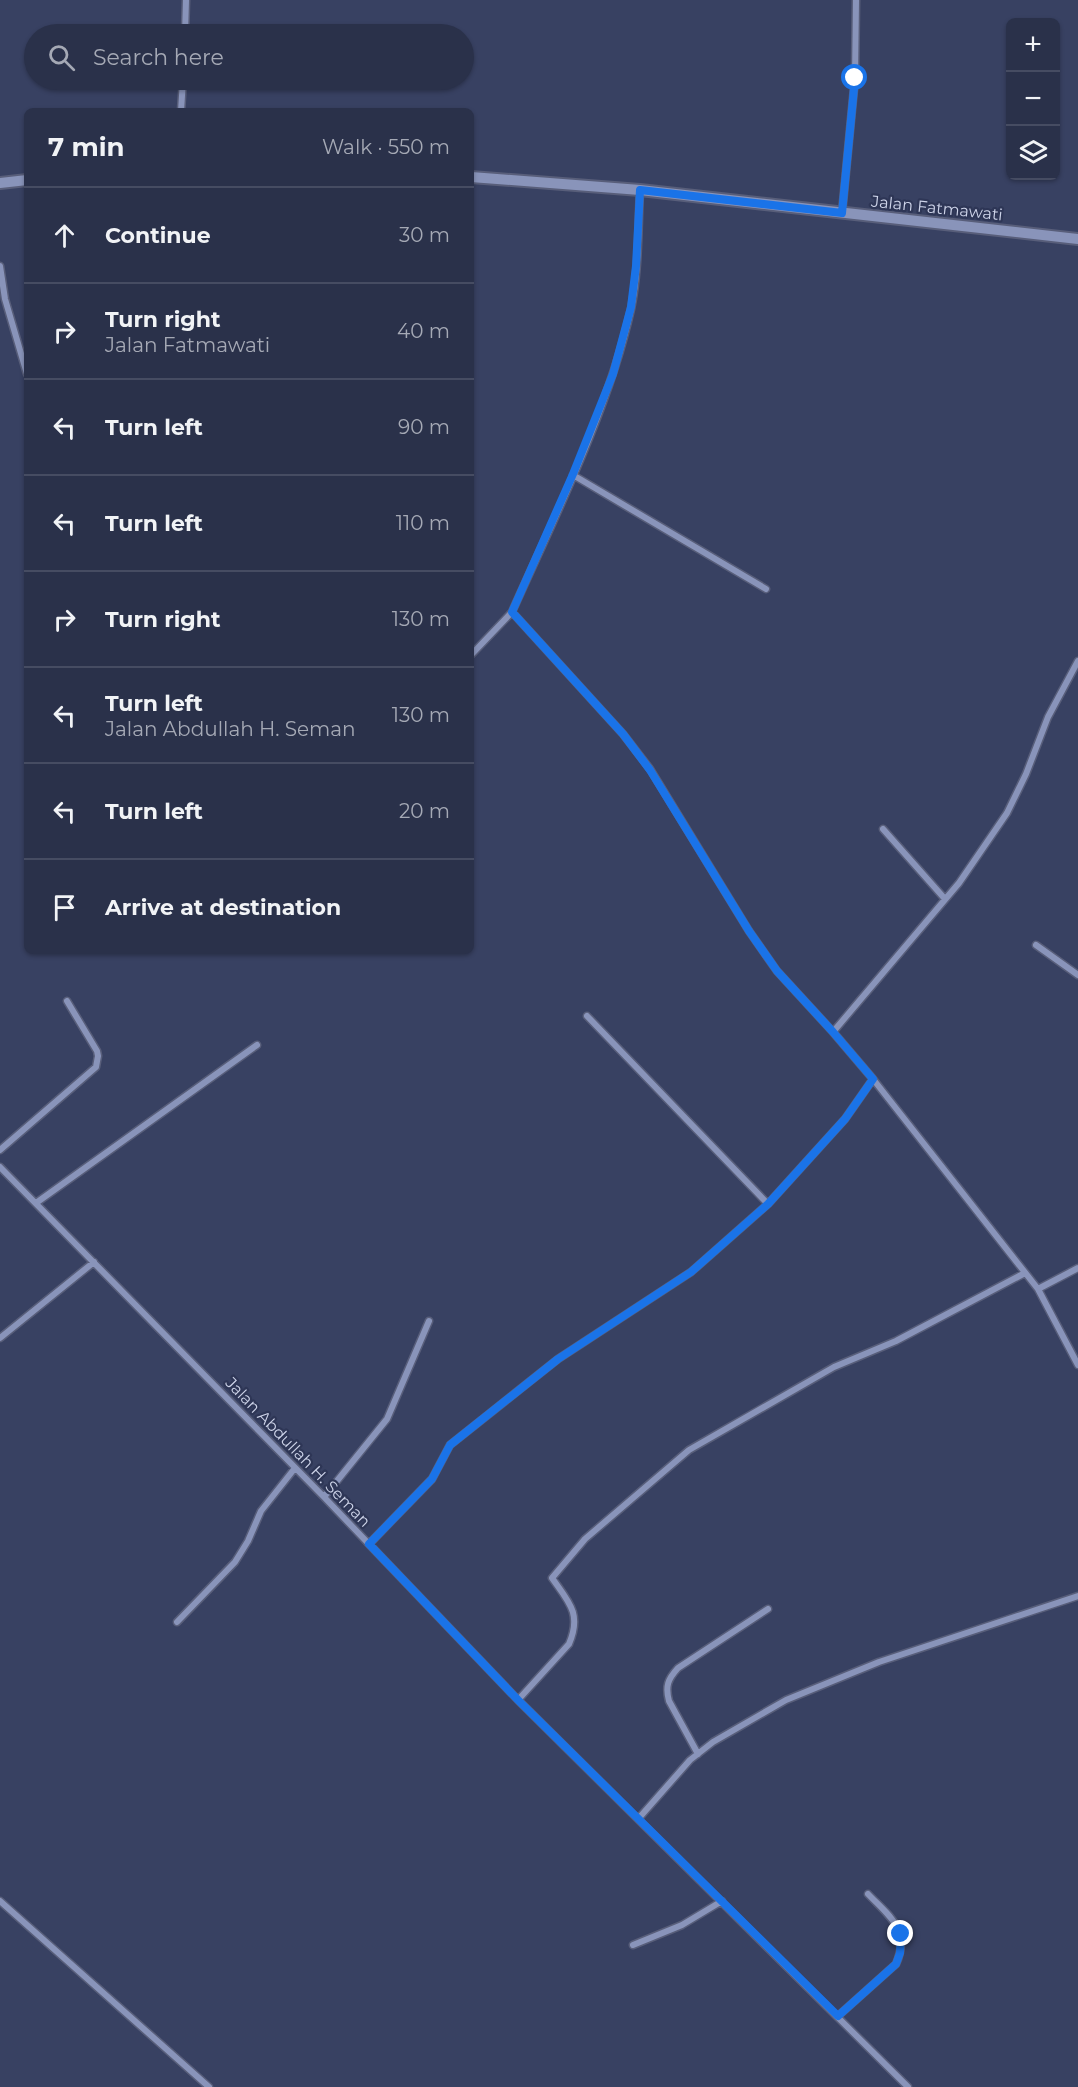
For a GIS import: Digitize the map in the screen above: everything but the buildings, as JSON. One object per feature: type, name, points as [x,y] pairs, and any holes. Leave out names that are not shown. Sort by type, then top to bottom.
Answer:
[{"type":"street","points":[[185,24],[186,0]]},
{"type":"street","points":[[842,213],[855,78],[856,0]]},
{"type":"street","points":[[181,108],[182,90]]},
{"type":"street","name":"Jalan Fatmawati","points":[[474,177],[640,190],[1078,239]]},
{"type":"street","points":[[0,183],[24,180]]},
{"type":"street","points":[[474,652],[512,612],[573,474],[613,374],[631,307],[636,266],[640,190]]},
{"type":"street","points":[[0,266],[5,298],[24,364]]},
{"type":"street","points":[[573,474],[766,589]]},
{"type":"street","points":[[512,612],[623,734],[650,770],[749,931],[777,971],[873,1079],[1038,1289],[1078,1365]]},
{"type":"street","points":[[833,1032],[959,883],[1007,813],[1026,774],[1048,717],[1078,661]]},
{"type":"street","points":[[884,829],[945,899]]},
{"type":"street","points":[[1036,945],[1078,975]]},
{"type":"street","points":[[0,1150],[96,1067],[97,1051],[67,1001]]},
{"type":"street","points":[[587,1016],[768,1204]]},
{"type":"street","points":[[36,1203],[257,1046]]},
{"type":"street","points":[[369,1544],[432,1479],[450,1445],[558,1359],[691,1272],[768,1204],[845,1119],[873,1079]]},
{"type":"street","name":"Jalan Abdullah H. Seman","points":[[0,1167],[324,1497],[518,1700],[908,2087]]},
{"type":"street","points":[[0,1338],[94,1262]]},
{"type":"street","points":[[1038,1289],[1078,1268]]},
{"type":"street","points":[[518,1700],[569,1644],[573,1633],[573,1607],[552,1578],[585,1539],[689,1450],[834,1368],[896,1341],[1025,1273]]},
{"type":"street","points":[[324,1497],[387,1419],[429,1321]]},
{"type":"street","points":[[177,1622],[235,1562],[261,1511],[295,1468]]},
{"type":"street","points":[[639,1818],[690,1760],[713,1742],[786,1700],[879,1662],[1078,1596]]},
{"type":"street","points":[[698,1754],[669,1701],[667,1692],[669,1678],[678,1668],[768,1609]]},
{"type":"street","points":[[838,2016],[896,1964],[900,1953],[901,1934],[896,1923],[868,1894]]},
{"type":"street","points":[[633,1945],[682,1925],[722,1900]]},
{"type":"street","points":[[0,1901],[209,2087]]},
{"type":"route","points":[[855,78],[842,213],[640,190],[636,266],[631,307],[613,374],[573,474],[512,612],[623,734],[650,770],[749,931],[777,971],[873,1079],[845,1119],[768,1204],[691,1272],[558,1359],[450,1445],[432,1479],[369,1544],[518,1700],[838,2016],[896,1964],[902,1944],[901,1934]]}]
